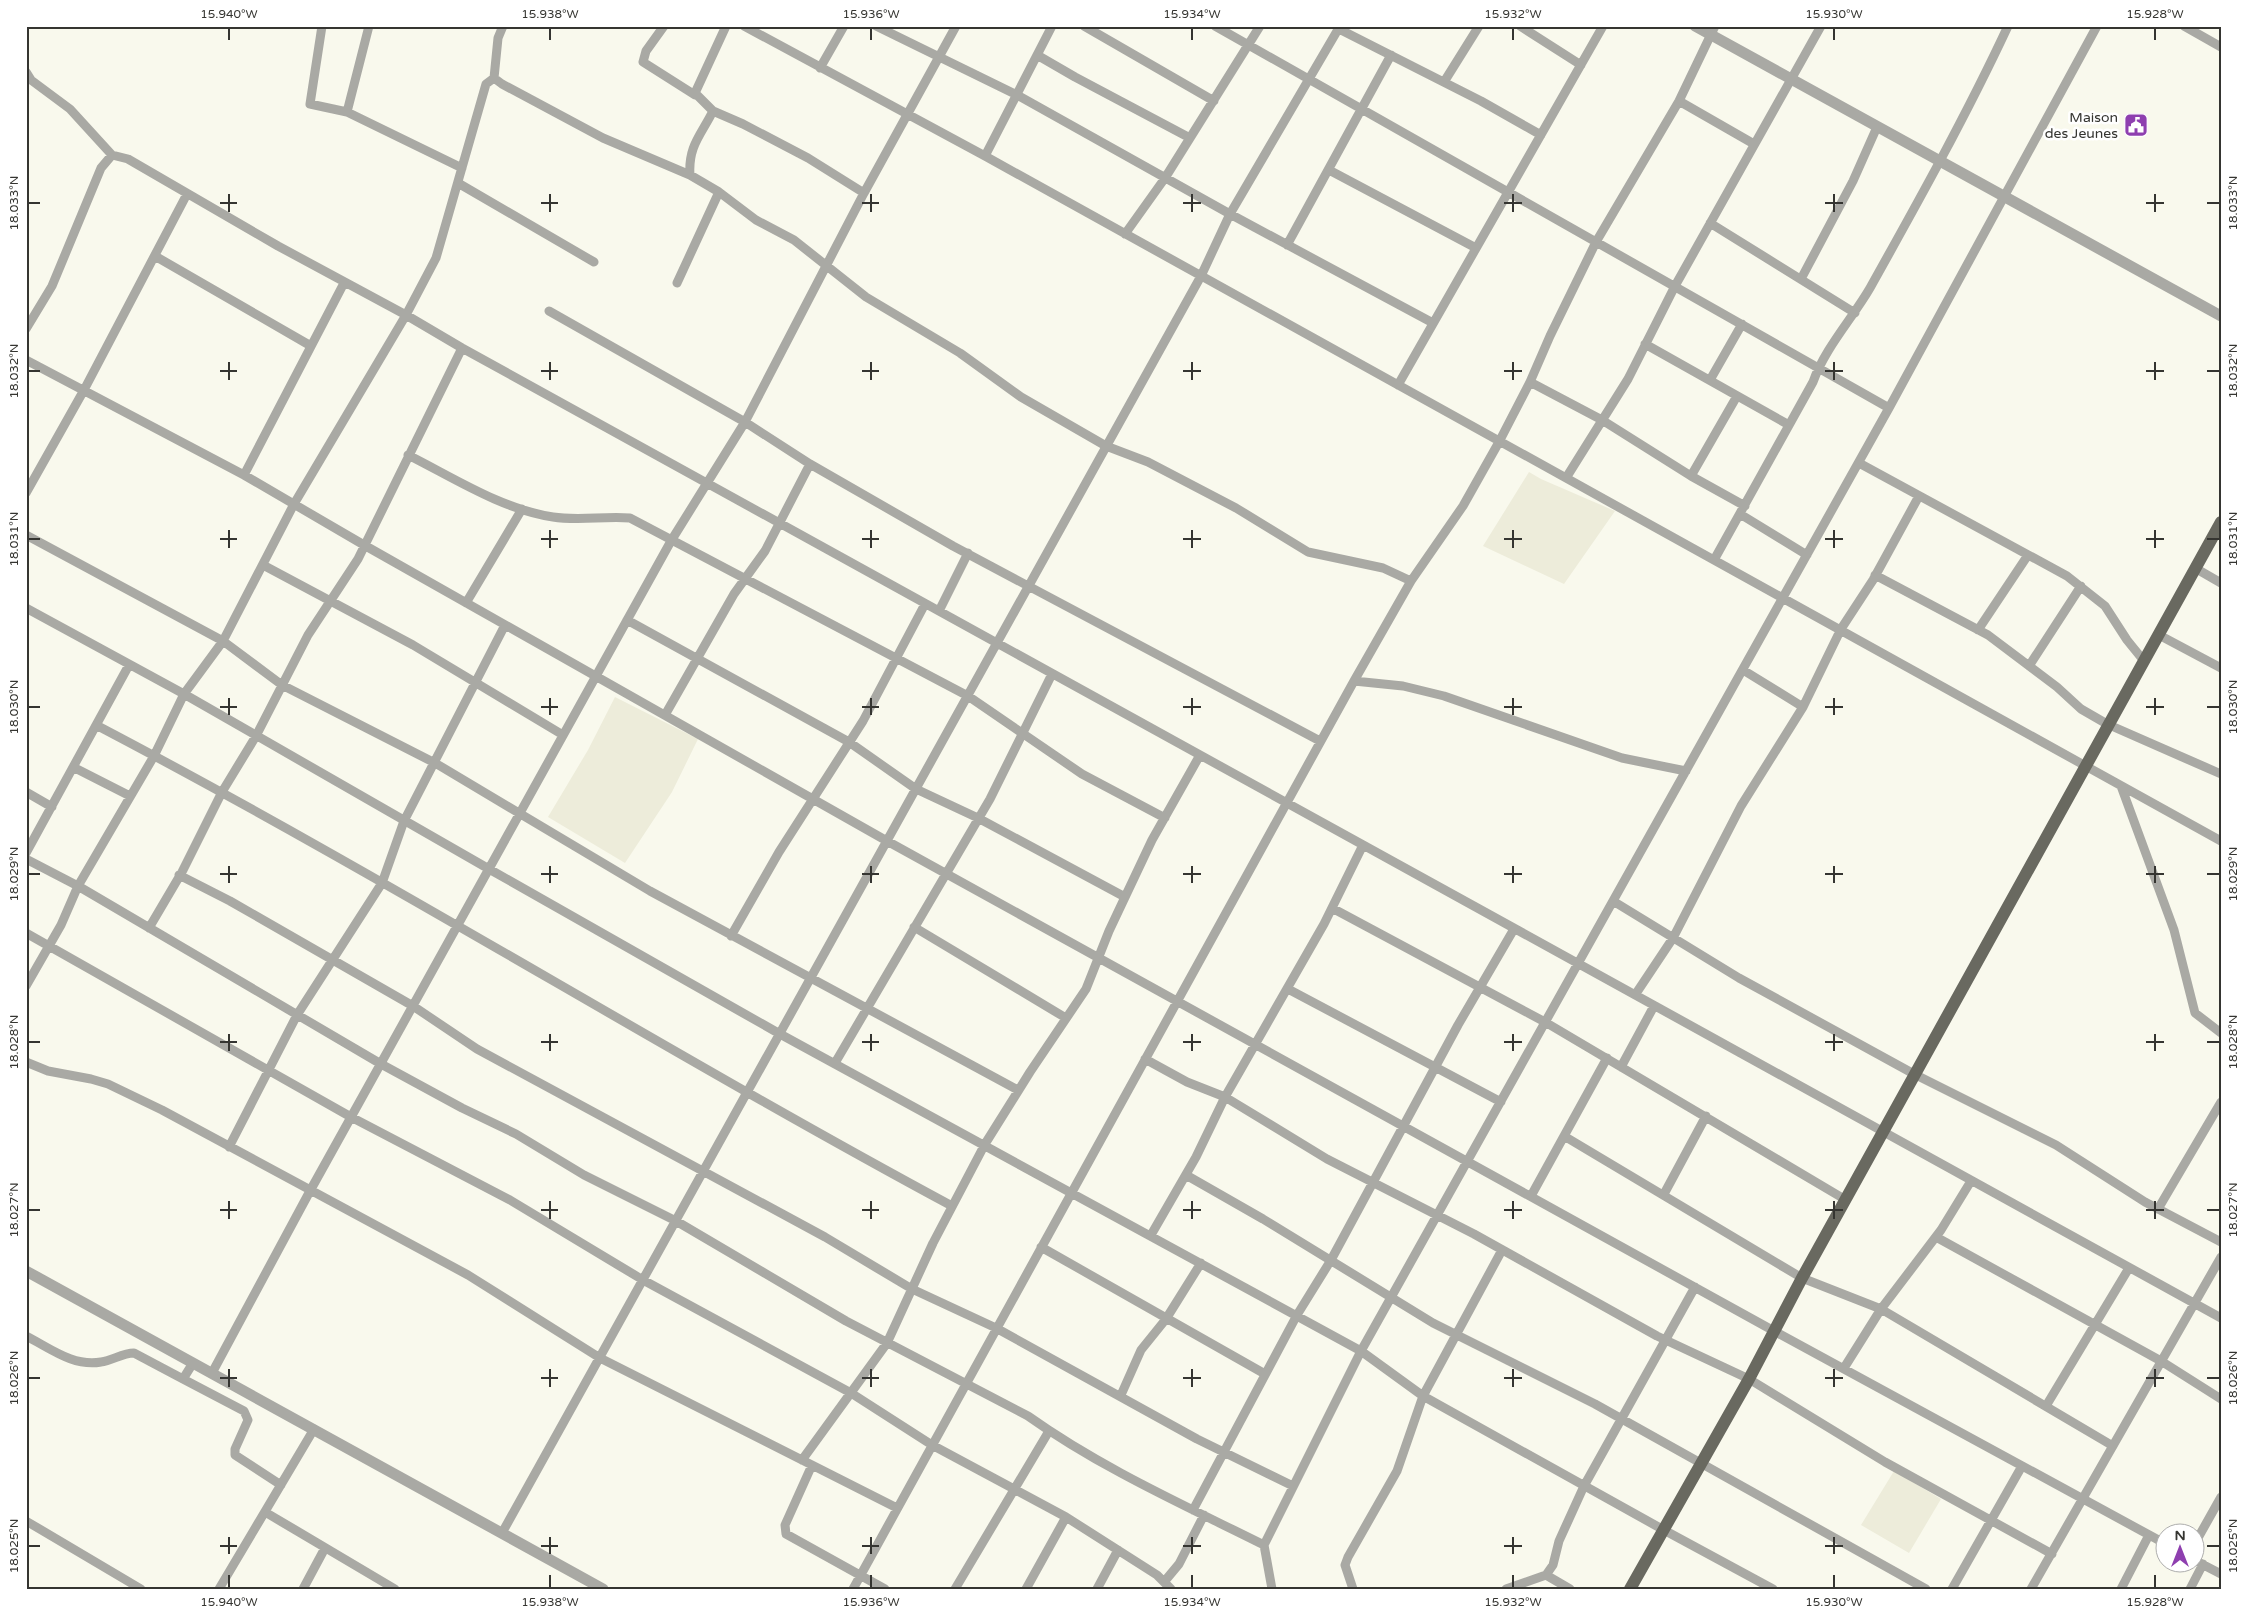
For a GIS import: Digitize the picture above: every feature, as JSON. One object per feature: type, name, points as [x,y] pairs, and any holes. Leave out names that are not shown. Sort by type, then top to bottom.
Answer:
[{"type":"main road","points":[[1630,1589],[1662,1529],[1749,1379],[1882,1132],[2107,724],[2159,635],[2221,522]]},
{"type":"street","points":[[322,26],[310,104],[347,112],[462,168]]},
{"type":"street","points":[[347,112],[369,26]]},
{"type":"street","points":[[26,986],[61,926],[78,886],[154,756],[184,694],[223,641],[294,504],[406,315],[436,258],[486,84],[494,78],[498,38],[503,26]]},
{"type":"street","points":[[664,26],[646,51],[643,62],[695,95],[713,111],[743,124],[808,158],[864,193]]},
{"type":"street","points":[[695,95],[726,26]]},
{"type":"street","points":[[744,26],[985,156],[2221,841]]},
{"type":"street","points":[[820,68],[844,26]]},
{"type":"street","points":[[876,26],[1017,95],[1230,214],[1434,323]]},
{"type":"street","points":[[212,1373],[351,1117],[670,541],[709,483],[745,422],[864,193],[956,26]]},
{"type":"street","points":[[985,156],[1052,26]]},
{"type":"street","points":[[1084,26],[1214,100]]},
{"type":"street","points":[[1215,26],[1889,408]]},
{"type":"street","points":[[1125,234],[1165,178],[1260,26]]},
{"type":"street","points":[[1444,82],[1479,26]]},
{"type":"street","points":[[1520,26],[1581,65]]},
{"type":"street","points":[[1398,386],[1603,26]]},
{"type":"street","points":[[1695,26],[1712,30],[1791,79],[2221,316]]},
{"type":"street","points":[[1566,478],[1628,379],[1675,286],[1821,26]]},
{"type":"street","points":[[1714,560],[1813,382],[1818,367],[1855,313],[1940,162],[2008,26]]},
{"type":"street","points":[[1272,1589],[1264,1545],[1361,1351],[1889,408],[2097,26]]},
{"type":"street","points":[[2184,26],[2221,47]]},
{"type":"street","points":[[502,1533],[1201,276],[1230,214],[1340,28],[1541,135]]},
{"type":"street","points":[[853,1589],[1320,741],[1412,581],[1463,506],[1499,442],[1530,382],[1550,336],[1596,242],[1679,100],[1712,30]]},
{"type":"street","points":[[1037,54],[1075,77],[1190,138]]},
{"type":"street","points":[[1287,244],[1391,55]]},
{"type":"street","points":[[26,72],[31,80],[70,109],[112,155],[128,159],[344,283],[406,315],[780,524],[2221,1318]]},
{"type":"street","points":[[494,78],[603,138],[690,175],[719,192],[756,220],[794,240],[828,265],[866,297],[960,353],[1021,397],[1106,446],[1148,462],[1236,508],[1308,552],[1383,568],[1412,581]]},
{"type":"street","points":[[1679,100],[1754,144]]},
{"type":"street","points":[[690,175],[695,140],[713,111]]},
{"type":"street","points":[[1801,279],[1853,181],[1877,127]]},
{"type":"street","points":[[26,329],[52,286],[101,168],[112,155]]},
{"type":"street","points":[[1329,170],[1476,248]]},
{"type":"street","points":[[458,183],[594,262]]},
{"type":"street","points":[[677,283],[719,192]]},
{"type":"street","points":[[26,493],[84,390],[187,194]]},
{"type":"street","points":[[1710,223],[1855,313]]},
{"type":"street","points":[[155,256],[311,346]]},
{"type":"street","points":[[244,475],[344,283]]},
{"type":"street","points":[[549,311],[745,422],[810,464],[968,554],[1320,741]]},
{"type":"street","points":[[1710,380],[1742,324]]},
{"type":"street","points":[[1645,344],[1789,425]]},
{"type":"street","points":[[149,928],[180,876],[222,792],[256,736],[308,635],[364,545],[462,348]]},
{"type":"street","points":[[26,360],[244,475],[887,841],[1774,1331],[2154,1538]]},
{"type":"street","points":[[1530,382],[1602,420],[1691,476],[1807,555]]},
{"type":"street","points":[[1691,476],[1737,396]]},
{"type":"street","points":[[408,455],[510,506],[555,517],[630,518],[670,541],[968,696],[1082,774],[1164,818]]},
{"type":"street","points":[[1858,463],[2067,576],[2105,606],[2127,640],[2144,660]]},
{"type":"street","points":[[665,715],[697,658],[780,524],[810,464]]},
{"type":"street","points":[[1635,996],[1673,938],[1741,806],[1803,707],[1841,629],[1875,575],[1919,496]]},
{"type":"street","points":[[466,603],[522,509]]},
{"type":"street","points":[[26,535],[223,641],[282,685],[435,763],[650,891],[1018,1090]]},
{"type":"street","points":[[939,611],[968,554]]},
{"type":"street","points":[[1978,630],[2028,556]]},
{"type":"street","points":[[263,564],[330,602],[413,645],[563,735]]},
{"type":"street","points":[[2195,568],[2221,583]]},
{"type":"street","points":[[1875,575],[1978,630],[2029,666],[2081,708],[2107,724],[2221,774]]},
{"type":"street","points":[[2029,666],[2081,586]]},
{"type":"street","points":[[731,936],[813,799],[863,721],[895,658],[926,604]]},
{"type":"street","points":[[26,608],[184,694],[780,1034],[1297,1315],[1361,1351],[1423,1396],[1773,1589]]},
{"type":"street","points":[[627,620],[849,742],[916,789],[978,818],[1125,897]]},
{"type":"street","points":[[229,1147],[297,1015],[382,883],[404,821],[477,684],[505,625]]},
{"type":"street","points":[[2159,635],[2221,668]]},
{"type":"street","points":[[26,853],[129,665]]},
{"type":"street","points":[[1743,670],[1803,707]]},
{"type":"street","points":[[835,1063],[978,818],[1052,674]]},
{"type":"street","points":[[1354,681],[1403,686],[1444,696],[1622,758],[1686,771]]},
{"type":"street","points":[[96,725],[222,792],[817,1133],[952,1206]]},
{"type":"street","points":[[802,1460],[888,1343],[952,1206],[985,1144],[1018,1090],[1086,989],[1125,897],[1164,818],[1200,755]]},
{"type":"street","points":[[73,767],[130,796]]},
{"type":"street","points":[[2121,786],[2174,930],[2195,1013],[2221,1033]]},
{"type":"street","points":[[26,792],[52,807]]},
{"type":"street","points":[[1151,1235],[1186,1175],[1255,1043],[1288,989],[1332,908],[1363,845]]},
{"type":"street","points":[[26,860],[78,886],[381,1064],[462,1108],[516,1134],[584,1174],[676,1221],[764,1274],[888,1343],[1028,1416],[1049,1431],[1146,1486],[1264,1545]]},
{"type":"street","points":[[180,876],[230,901],[413,1006],[477,1049],[824,1237],[912,1289],[996,1328],[1090,1381],[1121,1395],[1224,1452],[1293,1486]]},
{"type":"street","points":[[1613,902],[1739,978],[1914,1074],[2056,1145],[2158,1209],[2221,1242]]},
{"type":"street","points":[[1332,908],[1546,1022],[1846,1200]]},
{"type":"street","points":[[914,927],[1066,1018]]},
{"type":"street","points":[[1193,1510],[1297,1315],[1332,1260],[1435,1068],[1514,929]]},
{"type":"street","points":[[26,933],[351,1117],[510,1200],[643,1280],[852,1394],[932,1445],[1066,1517],[1157,1575],[1168,1586],[1204,1515]]},
{"type":"street","points":[[1288,989],[1501,1102]]},
{"type":"street","points":[[1621,1067],[1654,1006]]},
{"type":"street","points":[[1531,1196],[1607,1058]]},
{"type":"street","points":[[1145,1059],[1187,1082],[1225,1098],[1327,1159],[1438,1215],[1665,1340],[1749,1379],[1885,1462],[2052,1554]]},
{"type":"street","points":[[26,1062],[48,1071],[108,1084],[162,1110],[310,1192],[468,1275],[600,1358],[897,1508]]},
{"type":"street","points":[[2158,1209],[2221,1102]]},
{"type":"street","points":[[1664,1194],[1706,1116]]},
{"type":"street","points":[[1564,1136],[1802,1278],[1881,1309],[2113,1446]]},
{"type":"street","points":[[1186,1175],[1457,1335],[1623,1419],[1926,1589]]},
{"type":"street","points":[[1844,1368],[1881,1309],[1936,1237],[1971,1181]]},
{"type":"street","points":[[1936,1237],[2162,1361],[2221,1398]]},
{"type":"street","points":[[1041,1247],[1265,1374]]},
{"type":"street","points":[[1352,1589],[1345,1565],[1348,1557],[1397,1471],[1423,1396],[1502,1250]]},
{"type":"street","points":[[2032,1589],[2221,1257]]},
{"type":"street","points":[[1121,1395],[1141,1350],[1166,1319],[1202,1263]]},
{"type":"street","points":[[2046,1406],[2129,1268]]},
{"type":"street","points":[[26,1271],[603,1589]]},
{"type":"street","points":[[1506,1589],[1546,1575],[1553,1565],[1560,1541],[1584,1486],[1695,1287]]},
{"type":"street","points":[[26,1336],[78,1363],[92,1364],[109,1361],[126,1353],[134,1353],[244,1411],[248,1420],[235,1449],[235,1455],[281,1485]]},
{"type":"street","points":[[183,1379],[193,1363]]},
{"type":"street","points":[[220,1589],[314,1429]]},
{"type":"street","points":[[955,1589],[1049,1431]]},
{"type":"street","points":[[812,1465],[785,1525],[786,1534],[885,1589]]},
{"type":"street","points":[[1952,1589],[2022,1466]]},
{"type":"street","points":[[2204,1527],[2221,1498]]},
{"type":"street","points":[[264,1512],[395,1589]]},
{"type":"street","points":[[1026,1589],[1066,1517]]},
{"type":"street","points":[[26,1521],[141,1589]]},
{"type":"street","points":[[2121,1589],[2149,1535]]},
{"type":"street","points":[[303,1589],[325,1548]]},
{"type":"street","points":[[1097,1589],[1118,1550]]},
{"type":"street","points":[[2204,1565],[2221,1574]]},
{"type":"street","points":[[2190,1589],[2196,1572]]},
{"type":"street","points":[[1546,1575],[1570,1589]]},
{"type":"shaded area","points":[[1529,472],[1615,511],[1564,584],[1483,546]]},
{"type":"shaded area","points":[[615,697],[698,739],[672,792],[625,863],[548,817],[588,750]]},
{"type":"shaded area","points":[[1894,1471],[1941,1499],[1909,1553],[1861,1525]]},
{"type":"place","name":"Maison des Jeunes","points":[[2136,125]]}]
